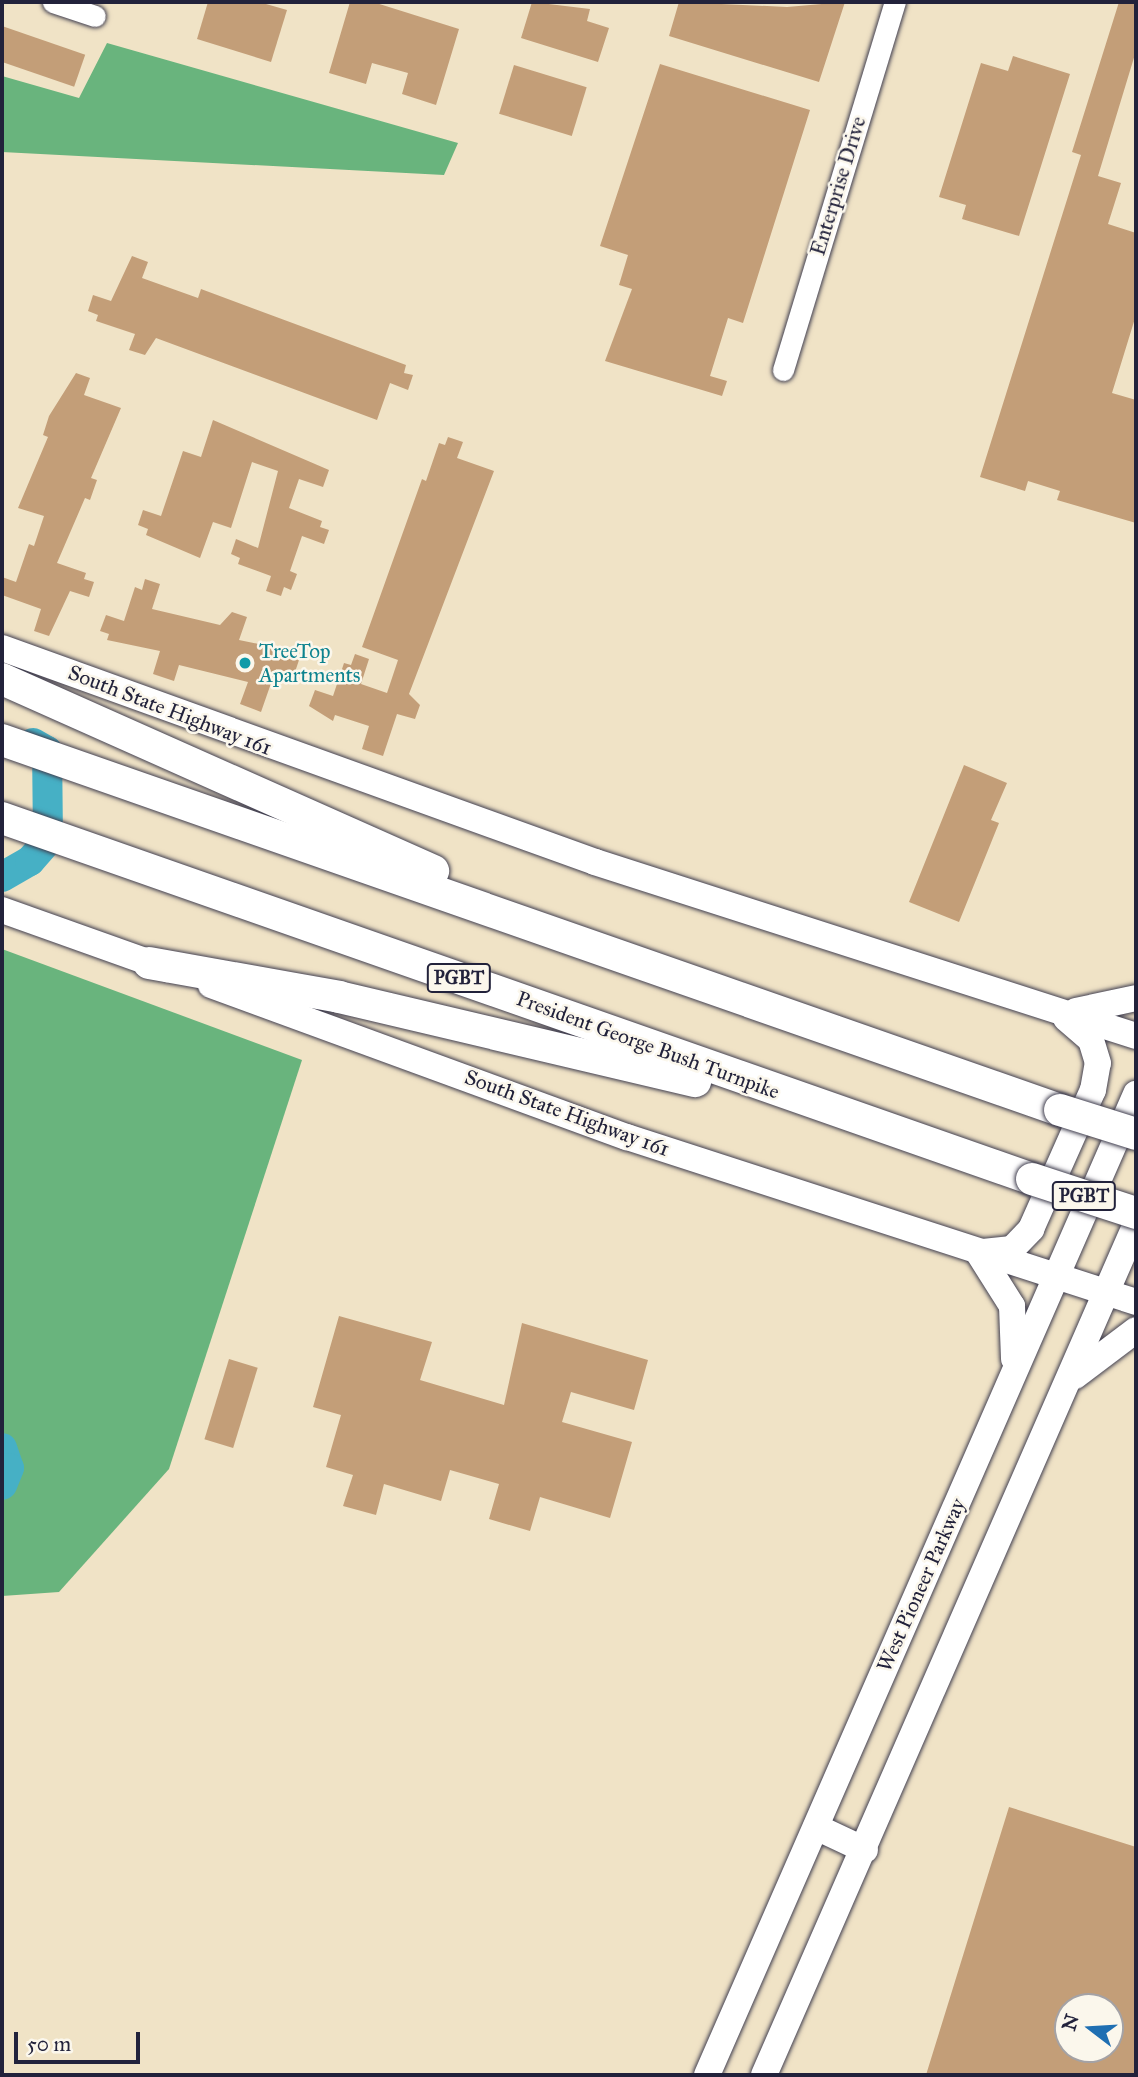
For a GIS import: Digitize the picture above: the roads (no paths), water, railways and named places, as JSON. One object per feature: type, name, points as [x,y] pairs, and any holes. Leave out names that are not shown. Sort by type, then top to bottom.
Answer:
[{"type":"highway","points":[[2,679],[594,943]]},
{"type":"highway","points":[[2,740],[90,773],[594,943],[831,1035],[1136,1134]]},
{"type":"highway","name":"President George Bush Turnpike","points":[[2,818],[810,1103],[1136,1213]]},
{"type":"highway","points":[[149,963],[339,997],[810,1103]]},
{"type":"main road","name":"South State Highway 161","points":[[2,648],[595,862],[1136,1036]]},
{"type":"main road","name":"South State Highway 161","points":[[2,910],[628,1137],[1136,1302]]},
{"type":"main road","points":[[1060,1012],[1101,1010],[1136,998]]},
{"type":"main road","points":[[1013,1375],[1012,1306],[978,1252],[1012,1250],[1031,1229],[1093,1090],[1098,1063],[1091,1040],[1060,1012]]},
{"type":"main road","name":"West Pioneer Parkway","points":[[706,2075],[1136,1094]]},
{"type":"main road","points":[[764,2075],[865,1850],[1136,1224]]},
{"type":"main road","points":[[1065,1389],[1108,1346],[1136,1330]]},
{"type":"main road","points":[[816,1827],[865,1850]]},
{"type":"street","points":[[53,2],[95,16]]},
{"type":"street","name":"Enterprise Drive","points":[[782,370],[895,2]]},
{"type":"waterway","points":[[2,877],[30,861],[48,840],[47,751],[33,743]]},
{"type":"waterway","points":[[2,1448],[9,1468],[2,1485]]},
{"type":"place","name":"TreeTop Apartments","points":[[245,663]]}]
